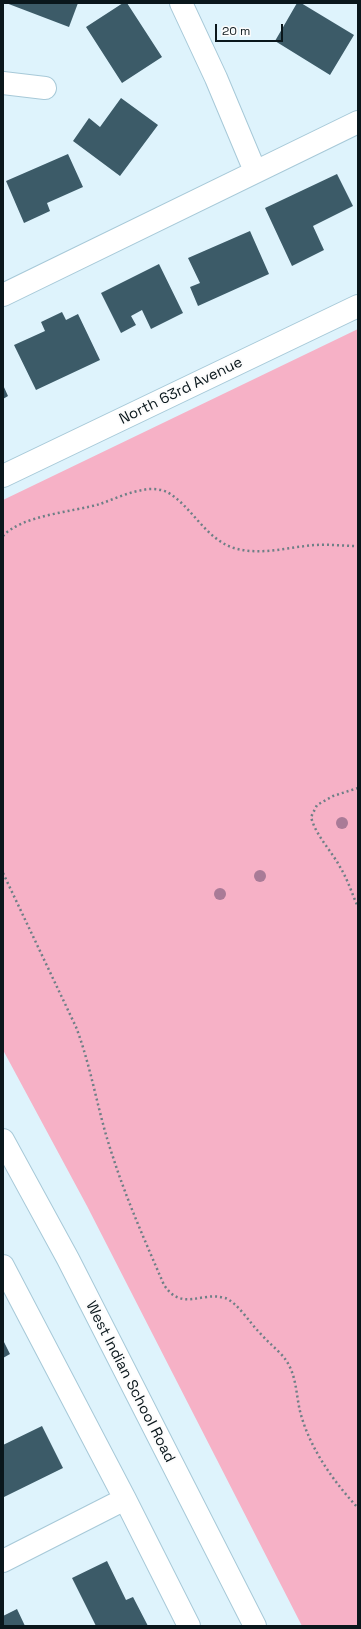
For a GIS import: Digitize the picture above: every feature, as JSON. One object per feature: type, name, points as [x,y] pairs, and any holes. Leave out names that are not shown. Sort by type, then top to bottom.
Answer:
[{"type":"street","points":[[180,3],[216,78],[255,171]]},
{"type":"street","points":[[3,83],[45,88]]},
{"type":"street","points":[[3,295],[358,122]]},
{"type":"street","name":"North 63rd Avenue","points":[[3,476],[358,306]]},
{"type":"street","name":"West Indian School Road","points":[[3,1140],[68,1259],[255,1626]]},
{"type":"street","points":[[3,1266],[125,1499],[189,1626]]},
{"type":"street","points":[[3,1561],[125,1499]]},
{"type":"path","points":[[3,536],[19,525],[33,520],[98,504],[142,490],[155,489],[166,492],[179,500],[208,531],[233,548],[262,552],[317,545],[358,546]]},
{"type":"path","points":[[358,788],[333,796],[317,805],[311,816],[316,831],[340,867],[358,907]]},
{"type":"path","points":[[3,873],[76,1027],[85,1050],[113,1157],[138,1225],[164,1285],[170,1293],[178,1298],[188,1300],[215,1297],[226,1298],[238,1308],[258,1332],[282,1355],[294,1375],[301,1416],[308,1432],[336,1483],[358,1508]]},
{"type":"shaded area","points":[[358,329],[358,1626],[302,1626],[87,1206],[3,1050],[3,500]]},
{"type":"building","points":[[6,3],[78,3],[69,27]]},
{"type":"building","points":[[123,3],[127,3],[162,57],[122,83],[86,27]]},
{"type":"building","points":[[297,3],[301,3],[354,35],[330,75],[275,41]]},
{"type":"building","points":[[121,98],[158,125],[120,176],[73,141],[89,118],[100,127]]},
{"type":"building","points":[[68,154],[83,187],[47,203],[50,211],[24,223],[6,181]]},
{"type":"building","points":[[337,174],[353,206],[313,226],[324,250],[292,266],[265,208]]},
{"type":"building","points":[[250,231],[269,274],[198,306],[190,287],[200,283],[188,258]]},
{"type":"building","points":[[159,264],[183,313],[151,329],[142,310],[131,316],[136,325],[121,333],[101,293]]},
{"type":"building","points":[[62,312],[66,320],[78,314],[100,360],[36,390],[14,345],[45,331],[41,322]]},
{"type":"building","points":[[3,385],[8,396],[3,399]]},
{"type":"building","points":[[3,1340],[10,1354],[3,1358]]},
{"type":"building","points":[[42,1426],[63,1468],[4,1497],[3,1445]]},
{"type":"building","points":[[107,1561],[126,1600],[133,1597],[148,1626],[96,1626],[72,1578]]},
{"type":"building","points":[[17,1609],[25,1626],[3,1626],[3,1616]]}]
